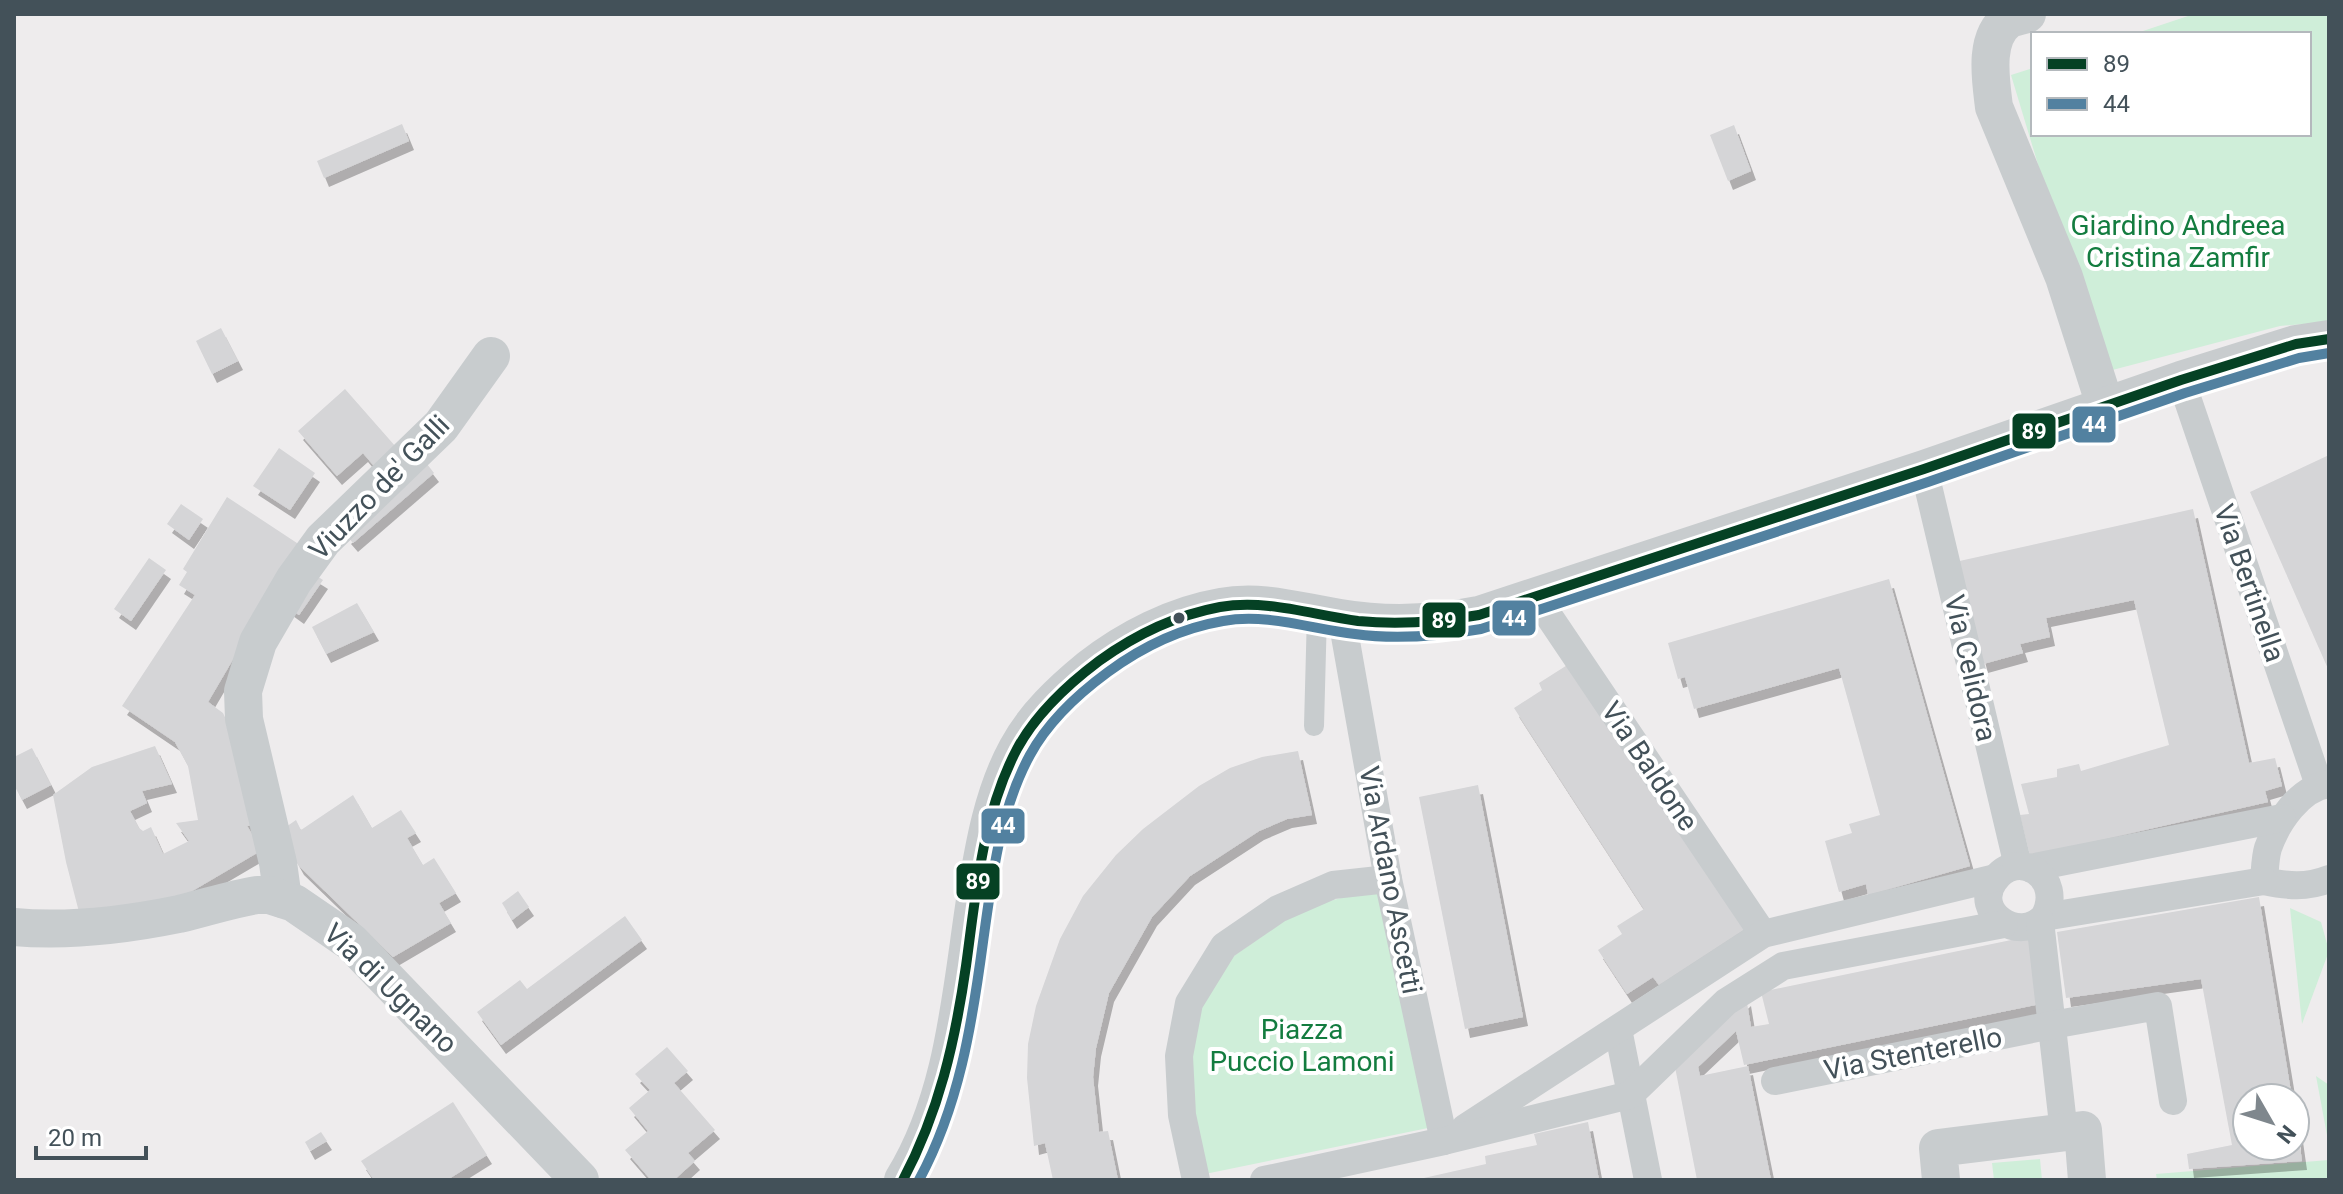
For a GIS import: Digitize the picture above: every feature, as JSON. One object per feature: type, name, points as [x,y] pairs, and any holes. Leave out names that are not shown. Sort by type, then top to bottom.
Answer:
[{"type":"street","points":[[2014,16],[1993,41],[1991,76],[1994,107],[2064,277],[2105,405]]},
{"type":"street","points":[[903,1180],[924,1141],[940,1097],[954,1033],[981,862],[1010,762],[1028,731],[1048,706],[1108,654],[1146,633],[1196,613],[1240,604],[1263,604],[1329,616],[1439,623],[1479,615],[1924,469],[2181,380],[2296,344],[2329,339]]},
{"type":"street","name":"Viuzzo de' Galli","points":[[283,899],[278,863],[244,719],[243,691],[258,642],[294,580],[323,540],[441,426],[491,356]]},
{"type":"street","name":"Via Bertinella","points":[[2181,380],[2324,785]]},
{"type":"street","name":"Via Celidora","points":[[1924,469],[2015,871]]},
{"type":"street","name":"Via Baldone","points":[[1536,597],[1763,934]]},
{"type":"street","name":"Via Ardano Ascetti","points":[[1329,616],[1444,1141]]},
{"type":"street","points":[[2264,881],[2268,850],[2282,818],[2302,798],[2324,785]]},
{"type":"street","points":[[1444,1141],[1763,934],[2015,871],[2282,818]]},
{"type":"street","points":[[1264,1180],[1444,1141],[1630,1095],[1726,1002],[1783,966],[2004,924],[2020,929],[2031,927],[2042,919],[2049,907],[2050,890],[2045,880],[2015,871],[1990,887],[1991,910],[2004,924]]},
{"type":"street","points":[[1196,1180],[1182,1115],[1179,1056],[1189,1003],[1224,946],[1278,909],[1333,885],[1388,879]]},
{"type":"street","points":[[2042,919],[2264,881],[2312,886],[2329,879]]},
{"type":"street","name":"Via di Ugnano","points":[[14,927],[36,930],[83,928],[180,913],[257,895],[283,899],[309,912],[351,942],[580,1180]]},
{"type":"street","points":[[2042,919],[2064,1133]]},
{"type":"street","name":"Via Stenterello","points":[[1775,1081],[2158,1006],[2173,1101]]},
{"type":"street","points":[[1618,1029],[1648,1180]]},
{"type":"street","points":[[1941,1180],[1938,1148],[2083,1130],[2087,1180]]},
{"type":"lane","points":[[1314,726],[1329,616]]},
{"type":"green space","name":"Giardino Andreea Cristina Zamfir","points":[[2194,14],[2329,14],[2329,322],[2280,326],[2101,373],[2011,75],[2031,69],[2031,136],[2311,136],[2311,32],[2140,32]]},
{"type":"green space","name":"Piazza Puccio Lamoni","points":[[1377,888],[1428,1128],[1205,1174],[1193,1112],[1192,1046],[1200,1007],[1225,962],[1301,909]]},
{"type":"green space","points":[[2290,908],[2321,922],[2329,951],[2302,1024]]},
{"type":"green space","points":[[2316,1076],[2329,1085],[2329,1135],[2327,1135]]},
{"type":"green space","points":[[2040,1159],[2042,1180],[1994,1180],[1992,1163]]},
{"type":"green space","points":[[2329,1160],[2329,1180],[2157,1180],[2156,1174],[2311,1162]]},
{"type":"building","points":[[402,124],[409,141],[324,178],[317,161]]},
{"type":"building","points":[[1734,125],[1751,171],[1728,181],[1710,135]]},
{"type":"building","points":[[221,328],[238,361],[212,374],[196,341]]},
{"type":"building","points":[[345,389],[396,447],[374,466],[363,453],[337,476],[298,431]]},
{"type":"building","points":[[279,448],[315,473],[290,510],[253,486]]},
{"type":"building","points":[[2329,455],[2329,671],[2250,492]]},
{"type":"building","points":[[427,464],[434,473],[353,543],[346,535]]},
{"type":"building","points":[[227,497],[300,545],[208,702],[223,713],[239,747],[256,825],[247,826],[262,850],[182,897],[79,912],[53,795],[92,767],[155,746],[172,784],[142,791],[147,803],[130,811],[139,828],[143,831],[151,827],[163,854],[189,841],[176,823],[198,820],[188,766],[175,742],[122,706],[195,595],[179,585],[187,572],[183,569]]},
{"type":"building","points":[[181,504],[203,519],[189,540],[167,524]]},
{"type":"building","points":[[2193,509],[2249,763],[2275,758],[2282,786],[2265,791],[2268,802],[2030,856],[2020,815],[2029,814],[2021,784],[2057,777],[2057,769],[2079,764],[2081,771],[2169,745],[2134,600],[2046,618],[2050,637],[2020,644],[2023,653],[1983,664],[1955,562]]},
{"type":"building","points":[[149,558],[166,570],[131,621],[114,609]]},
{"type":"building","points":[[312,573],[323,580],[299,615],[288,607]]},
{"type":"building","points":[[1889,579],[1970,866],[1868,895],[1866,884],[1839,892],[1825,841],[1852,833],[1849,824],[1880,815],[1839,668],[1694,709],[1685,677],[1678,679],[1668,643]]},
{"type":"building","points":[[357,603],[374,632],[326,654],[312,627]]},
{"type":"building","points":[[1572,662],[1745,929],[1659,985],[1653,977],[1627,994],[1598,950],[1622,934],[1617,926],[1644,909],[1514,708],[1542,690],[1539,683]]},
{"type":"building","points":[[32,748],[51,785],[22,800],[14,785],[14,757]]},
{"type":"building","points":[[1298,751],[1312,815],[1287,819],[1259,831],[1190,876],[1152,917],[1109,993],[1096,1048],[1093,1077],[1099,1132],[1108,1131],[1118,1180],[1053,1180],[1045,1143],[1034,1146],[1027,1078],[1028,1044],[1036,1006],[1060,939],[1083,896],[1116,855],[1143,829],[1199,786],[1230,768],[1262,757]]},
{"type":"building","points":[[1478,785],[1523,1017],[1465,1029],[1419,797]]},
{"type":"building","points":[[353,795],[372,828],[401,810],[416,833],[407,838],[423,865],[434,858],[456,893],[439,903],[451,923],[393,957],[299,866],[286,843],[283,829],[296,820],[301,830]]},
{"type":"building","points":[[518,891],[529,907],[512,920],[502,903]]},
{"type":"building","points":[[2259,897],[2289,1082],[2231,1082],[2231,1140],[2201,979],[2066,998],[2057,932]]},
{"type":"building","points":[[625,916],[642,940],[501,1045],[477,1012],[520,980],[527,989]]},
{"type":"building","points":[[2035,935],[2040,1004],[1744,1065],[1736,1031],[1698,1067],[1700,1076],[1748,1066],[1771,1180],[1697,1180],[1675,1067],[1746,997],[1751,1027],[1769,1024],[1761,992]]},
{"type":"building","points":[[667,1047],[688,1071],[674,1083],[715,1130],[688,1153],[695,1161],[674,1180],[651,1180],[625,1150],[648,1131],[629,1108],[650,1090],[635,1074]]},
{"type":"building","points":[[453,1102],[487,1155],[447,1180],[374,1180],[361,1161]]},
{"type":"building","points":[[1588,1122],[1599,1180],[1415,1180],[1486,1164],[1485,1156],[1537,1145],[1534,1134]]},
{"type":"building","points":[[321,1132],[327,1141],[310,1151],[305,1142]]},
{"type":"building","points":[[2231,1145],[2231,1162],[2288,1162],[2189,1169],[2187,1154]]},
{"type":"transit line","name":"89","points":[[903,1180],[936,1102],[951,1049],[982,855],[1005,774],[1025,736],[1053,701],[1087,670],[1127,643],[1188,615],[1238,605],[1272,606],[1373,622],[1419,622],[1479,615],[1924,469],[2181,380],[2296,344],[2329,339]]},
{"type":"transit line","name":"44","points":[[919,1180],[944,1123],[962,1064],[998,846],[1019,777],[1037,743],[1064,709],[1135,654],[1193,628],[1240,619],[1272,620],[1387,637],[1481,629],[1928,482],[2185,393],[2299,358],[2329,353]]}]
